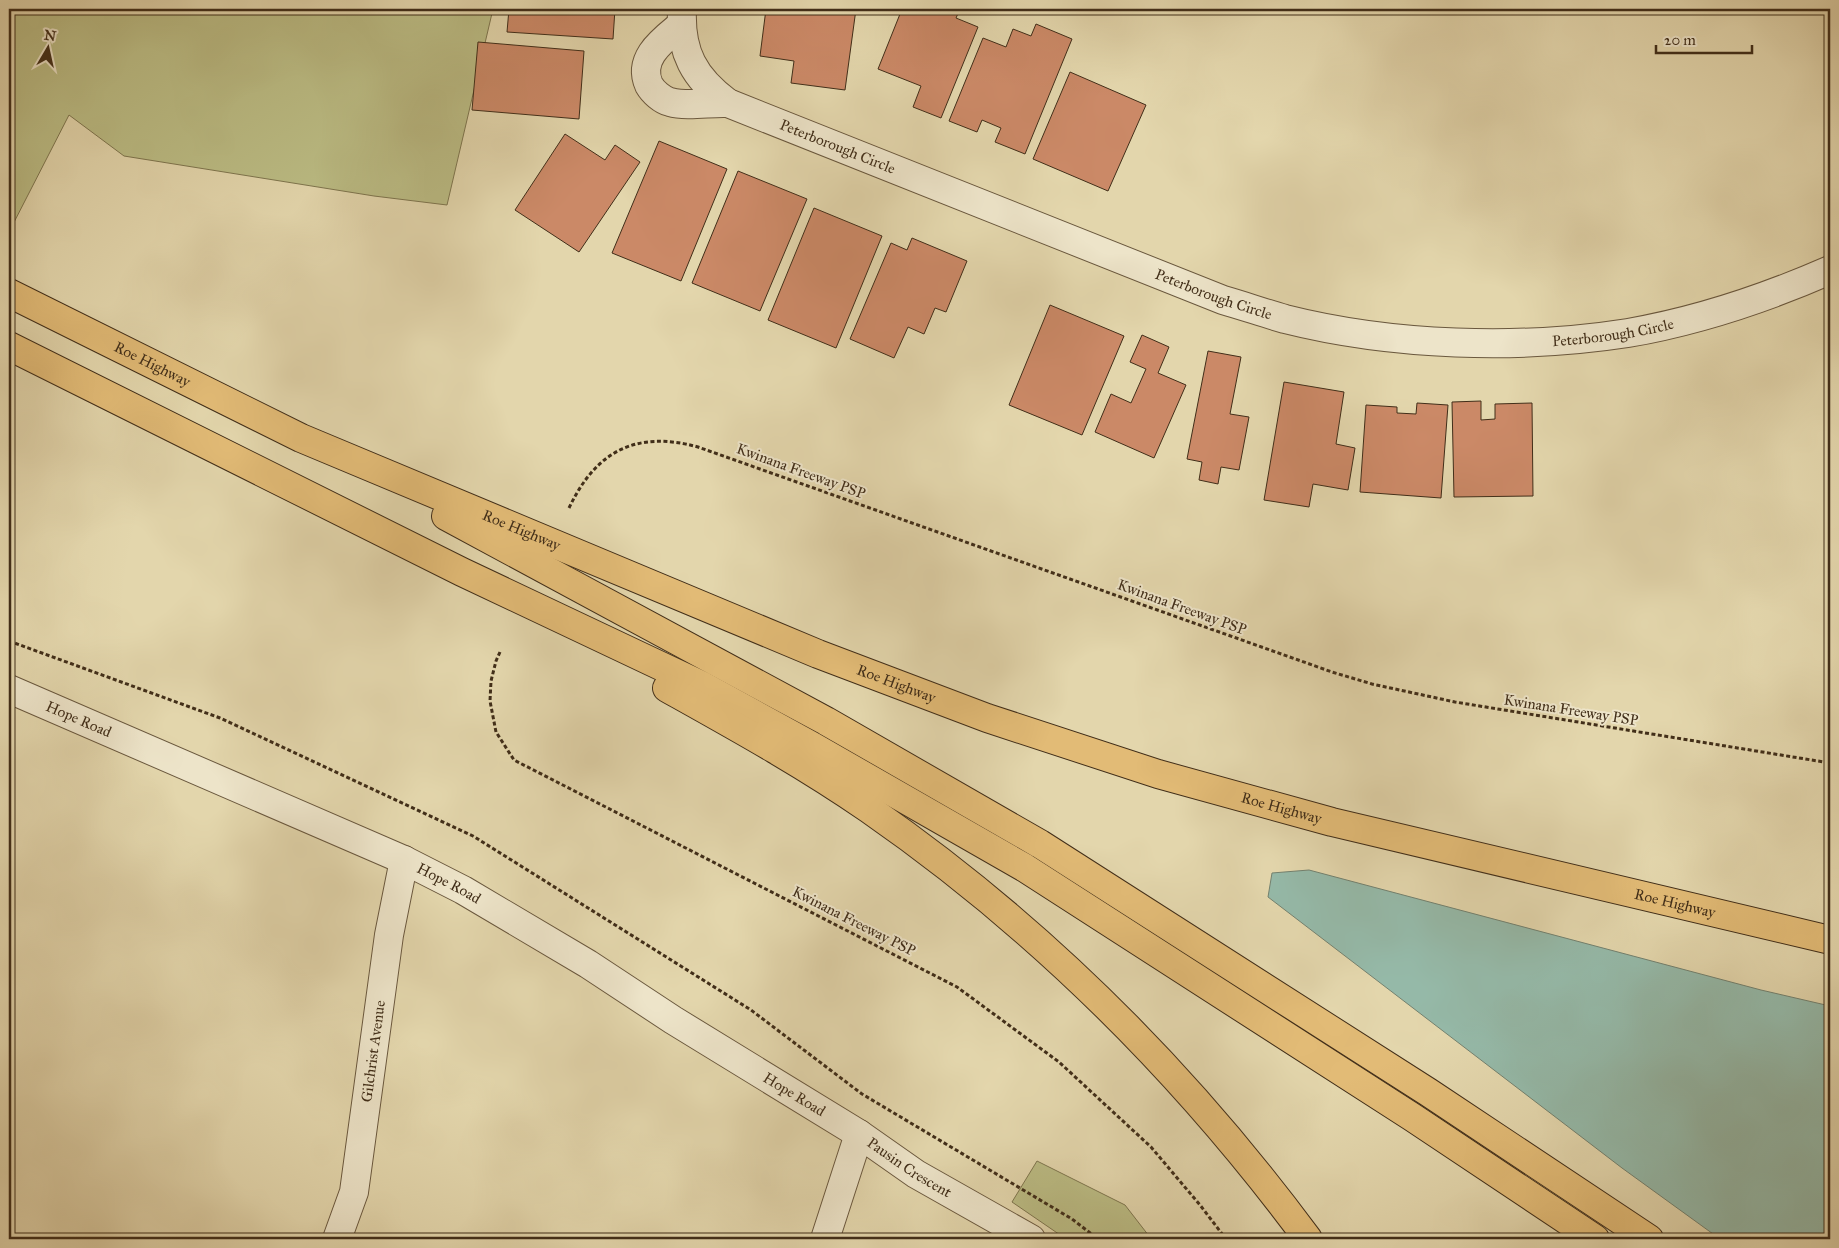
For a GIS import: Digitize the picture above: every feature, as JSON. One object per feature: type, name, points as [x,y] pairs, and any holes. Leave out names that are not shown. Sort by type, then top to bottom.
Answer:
[{"type":"highway","name":"Roe Highway","points":[[9,293],[301,438],[818,654],[987,718],[1158,774],[1332,822],[1830,940]]},
{"type":"highway","points":[[9,346],[462,572],[703,686],[901,796],[1025,868],[1412,1117],[1595,1239]]},
{"type":"highway","points":[[301,438],[725,666],[923,776],[1040,844],[1428,1092],[1648,1239]]},
{"type":"highway","points":[[462,572],[787,756],[868,808],[967,882],[1054,956],[1157,1056],[1221,1127],[1308,1239]]},
{"type":"street","name":"Peterborough Circle","points":[[682,17],[683,40],[687,55],[696,72],[728,103],[1224,300],[1285,319],[1347,331],[1409,339],[1491,343],[1561,340],[1627,333],[1678,322],[1723,310],[1803,282],[1830,270]]},
{"type":"street","points":[[682,17],[647,61],[647,79],[651,88],[657,95],[668,102],[728,103]]},
{"type":"street","name":"Hope Road","points":[[9,689],[404,860],[463,890],[588,964],[673,1020],[859,1134]]},
{"type":"street","name":"Gilchrist Avenue","points":[[337,1239],[354,1192],[389,935],[404,860]]},
{"type":"street","name":"Pausin Crescent","points":[[825,1239],[859,1134],[916,1174],[1031,1239]]},
{"type":"path","name":"Kwinana Freeway PSP","points":[[569,508],[578,489],[589,473],[620,449],[639,443],[659,440],[679,442],[698,447],[1332,672],[1372,684],[1454,702],[1830,763]]},
{"type":"path","name":"Kwinana Freeway PSP","points":[[500,652],[491,681],[490,701],[496,732],[514,760],[957,986],[1059,1062],[1152,1147],[1226,1239]]},
{"type":"green space","points":[[9,9],[493,9],[447,205],[374,196],[124,156],[69,115],[9,232]]},
{"type":"green space","points":[[1037,1161],[1125,1205],[1149,1236],[1147,1239],[1066,1239],[1012,1202]]},
{"type":"shaded area","points":[[1309,870],[1761,990],[1830,1006],[1830,1239],[1720,1239],[1622,1168],[1268,897],[1272,873]]},
{"type":"building","points":[[509,9],[615,9],[613,39],[507,32]]},
{"type":"building","points":[[766,9],[856,9],[845,90],[791,83],[794,61],[760,56]]},
{"type":"building","points":[[902,9],[960,9],[956,18],[978,27],[941,118],[913,107],[921,86],[878,69]]},
{"type":"building","points":[[1036,24],[1072,39],[1025,154],[995,142],[1001,128],[982,120],[977,132],[949,121],[983,38],[1006,47],[1013,29],[1031,36]]},
{"type":"building","points":[[478,42],[584,51],[579,119],[472,110]]},
{"type":"building","points":[[1070,72],[1146,105],[1108,191],[1033,159]]},
{"type":"building","points":[[565,134],[605,160],[615,145],[640,162],[579,252],[515,210]]},
{"type":"building","points":[[659,141],[727,169],[681,281],[612,253]]},
{"type":"building","points":[[738,171],[807,199],[760,311],[692,283]]},
{"type":"building","points":[[814,208],[882,236],[836,348],[768,320]]},
{"type":"building","points":[[912,238],[967,261],[946,312],[935,308],[924,334],[908,327],[894,358],[850,339],[891,243],[907,250]]},
{"type":"building","points":[[1050,305],[1124,336],[1082,435],[1009,405]]},
{"type":"building","points":[[1142,335],[1169,347],[1158,373],[1186,385],[1154,458],[1095,432],[1111,394],[1131,403],[1146,369],[1130,362]]},
{"type":"building","points":[[1208,351],[1241,357],[1230,414],[1249,417],[1239,470],[1221,467],[1218,484],[1199,480],[1202,462],[1187,459]]},
{"type":"building","points":[[1284,382],[1344,392],[1336,444],[1355,448],[1348,490],[1313,484],[1309,507],[1264,500]]},
{"type":"building","points":[[1481,401],[1481,420],[1495,419],[1495,404],[1532,403],[1533,496],[1454,497],[1452,402]]},
{"type":"building","points":[[1417,403],[1448,405],[1441,498],[1360,492],[1366,405],[1397,407],[1397,413],[1416,414]]}]
